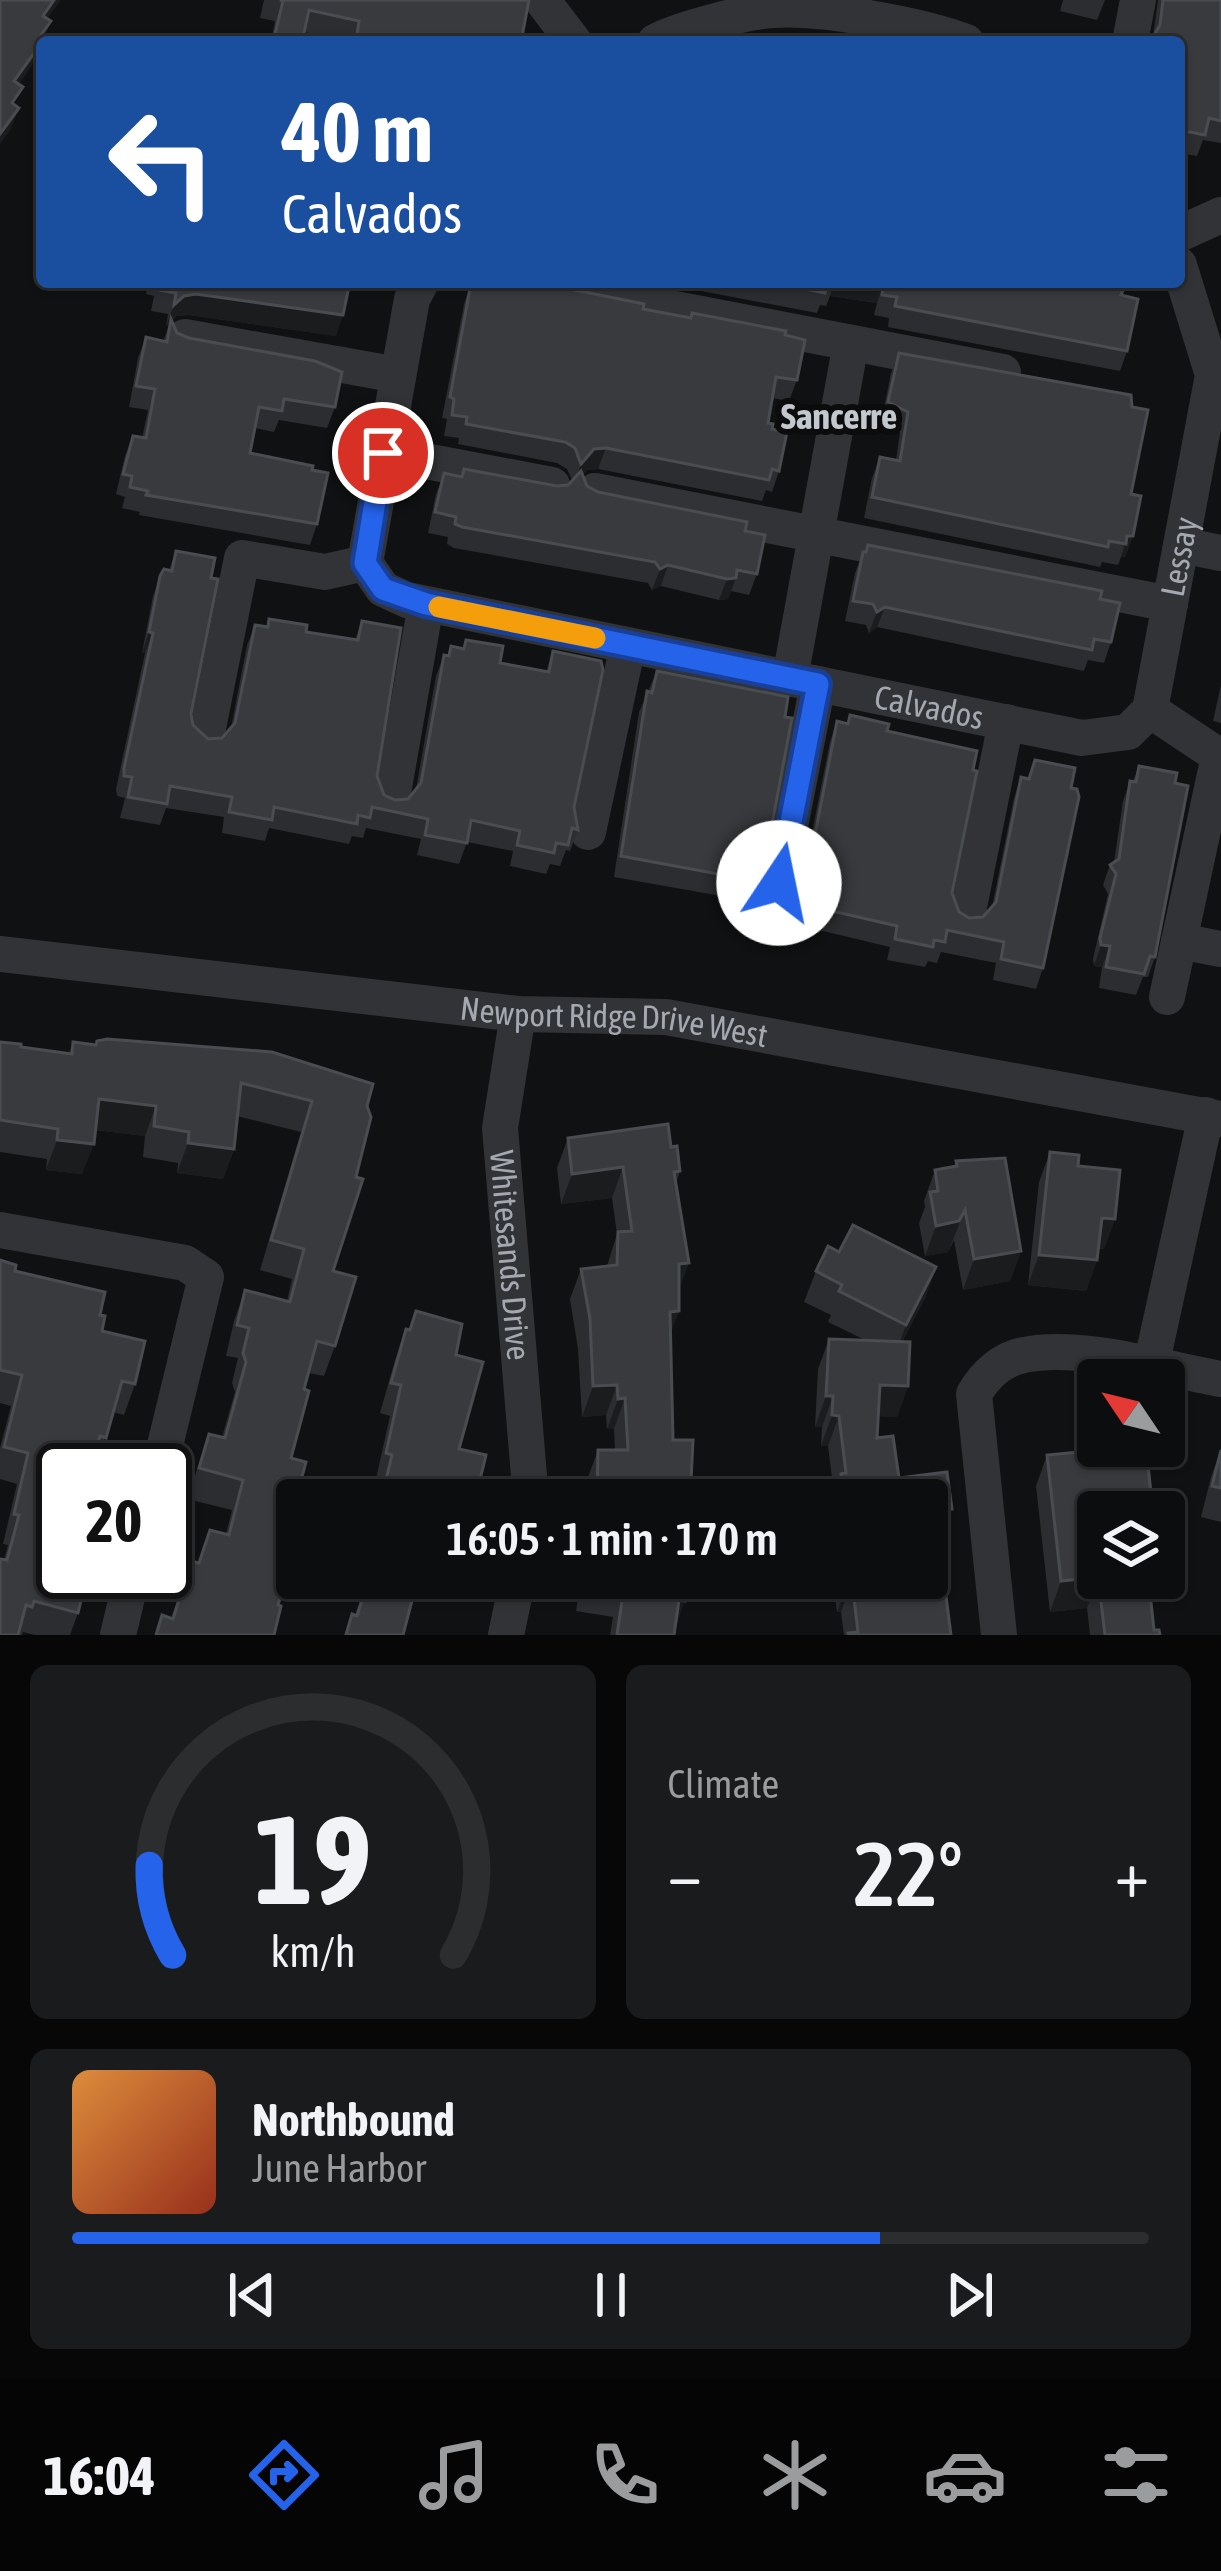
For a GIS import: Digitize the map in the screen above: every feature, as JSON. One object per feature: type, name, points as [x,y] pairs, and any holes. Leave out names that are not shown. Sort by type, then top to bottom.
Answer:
[{"type":"street","points":[[542,0],[569,36]]},
{"type":"street","points":[[1131,36],[1138,0]]},
{"type":"street","points":[[667,36],[736,9],[879,20],[924,15],[956,36]]},
{"type":"street","points":[[1185,230],[1221,215]]},
{"type":"street","name":"Lessay","points":[[1150,710],[1217,375],[1185,282]]},
{"type":"street","points":[[206,739],[242,559],[325,572],[365,563],[412,299],[418,288]]},
{"type":"street","points":[[566,288],[1029,377]]},
{"type":"street","points":[[184,337],[398,375]]},
{"type":"street","points":[[779,883],[816,534],[850,343]]},
{"type":"street","points":[[383,453],[552,485]]},
{"type":"street","points":[[595,491],[1170,604]]},
{"type":"street","points":[[1181,545],[1221,553]]},
{"type":"street","name":"Calvados","points":[[365,563],[383,589],[426,604],[1082,738],[1128,732],[1150,710]]},
{"type":"street","points":[[392,799],[426,604]]},
{"type":"street","points":[[588,832],[628,645]]},
{"type":"street","points":[[1150,710],[1219,756],[1166,997]]},
{"type":"street","points":[[967,917],[1006,722]]},
{"type":"street","points":[[1179,941],[1221,949]]},
{"type":"street","name":"Newport Ridge Drive West","points":[[0,954],[518,1014],[665,1017],[1213,1117]]},
{"type":"street","name":"Whitesands Drive","points":[[518,1014],[500,1128],[529,1479]]},
{"type":"street","points":[[1152,1359],[1213,1117]]},
{"type":"street","points":[[0,1229],[185,1263],[206,1277],[166,1443]]},
{"type":"street","points":[[999,1635],[974,1394],[987,1373],[1023,1355],[1096,1354],[1118,1359]]},
{"type":"street","points":[[1185,1372],[1221,1379]]},
{"type":"street","points":[[118,1635],[127,1599]]},
{"type":"street","points":[[506,1635],[514,1599]]},
{"type":"building","points":[[0,0],[54,0],[43,16],[51,21],[42,36],[36,36],[36,50],[14,81],[23,87],[12,103],[19,108],[0,134]]},
{"type":"building","points":[[529,0],[522,36],[357,36],[359,21],[309,10],[303,36],[274,36],[283,1]]},
{"type":"building","points":[[1163,0],[1221,0],[1221,121],[1209,118],[1205,135],[1185,131],[1185,36],[1154,36]]},
{"type":"building","points":[[349,288],[343,315],[196,294],[174,305],[176,293],[159,290]]},
{"type":"building","points":[[470,288],[565,288],[644,304],[643,309],[786,331],[785,335],[805,340],[797,380],[776,377],[768,423],[773,424],[772,429],[787,432],[779,471],[772,469],[769,480],[606,448],[594,449],[581,464],[575,448],[565,442],[466,424],[467,417],[452,415],[454,399],[450,397]]},
{"type":"building","points":[[883,288],[1113,288],[1138,299],[1127,351],[895,306],[897,297],[882,295]]},
{"type":"building","points":[[171,319],[177,333],[189,338],[315,361],[342,372],[335,407],[284,399],[282,411],[259,407],[250,453],[328,473],[317,524],[146,495],[148,491],[130,487],[132,476],[123,474],[133,436],[146,438],[155,389],[136,386],[146,337],[167,342]]},
{"type":"building","points":[[899,353],[1131,395],[1132,407],[1148,410],[1131,494],[1141,496],[1133,536],[1127,536],[1126,544],[1109,541],[1108,547],[872,497],[880,457],[900,461],[908,412],[888,402]]},
{"type":"building","points":[[464,469],[557,486],[568,485],[581,471],[587,486],[598,492],[747,522],[745,531],[765,535],[757,574],[737,570],[736,578],[727,579],[668,565],[660,569],[655,562],[462,527],[455,524],[456,517],[435,512],[444,473],[462,477]]},
{"type":"building","points":[[868,545],[1102,591],[1100,599],[1120,603],[1111,642],[1094,639],[1092,650],[885,607],[877,612],[873,604],[853,601]]},
{"type":"building","points":[[176,551],[215,558],[211,578],[218,579],[191,714],[193,725],[208,739],[222,738],[235,723],[255,625],[268,627],[269,619],[307,625],[306,632],[358,640],[362,621],[401,628],[377,776],[384,795],[395,800],[408,799],[421,783],[444,655],[449,656],[451,646],[464,649],[466,640],[503,646],[500,663],[549,672],[553,651],[601,661],[603,670],[574,807],[578,830],[572,828],[568,845],[556,843],[554,853],[517,845],[520,831],[471,820],[467,843],[425,835],[428,819],[372,807],[370,818],[358,815],[357,824],[274,807],[272,820],[229,812],[232,797],[170,786],[167,804],[128,797],[132,777],[124,776],[124,768],[153,633],[149,632],[160,576],[164,569],[172,571]]},
{"type":"building","points":[[657,671],[788,697],[785,717],[792,718],[765,861],[756,860],[745,879],[621,856],[647,691],[652,693]]},
{"type":"building","points":[[850,715],[889,724],[887,731],[977,751],[952,893],[959,912],[969,918],[983,917],[996,902],[1021,777],[1029,779],[1035,760],[1075,768],[1071,788],[1077,789],[1079,797],[1043,968],[1001,959],[1004,942],[947,930],[945,942],[934,940],[933,947],[895,939],[897,926],[810,906],[814,890],[799,886],[809,866],[837,721],[848,724]]},
{"type":"building","points":[[1139,766],[1177,773],[1175,783],[1188,786],[1155,957],[1150,956],[1144,974],[1106,967],[1110,946],[1101,945],[1100,938],[1116,874],[1110,865],[1119,859],[1130,781],[1136,782]]},
{"type":"building","points":[[97,1041],[272,1052],[373,1084],[367,1106],[371,1117],[356,1177],[363,1179],[333,1271],[356,1277],[335,1346],[317,1341],[304,1389],[309,1391],[291,1458],[306,1462],[301,1479],[276,1479],[276,1599],[281,1606],[274,1635],[156,1635],[162,1615],[173,1619],[179,1599],[192,1599],[192,1561],[199,1563],[210,1530],[229,1535],[243,1480],[199,1468],[209,1434],[225,1438],[246,1362],[243,1353],[249,1328],[237,1325],[245,1290],[290,1302],[304,1249],[271,1240],[312,1101],[241,1083],[234,1149],[188,1143],[189,1132],[154,1126],[156,1106],[99,1099],[94,1144],[57,1140],[58,1129],[0,1120],[0,1042],[72,1054],[73,1042],[96,1045]]},
{"type":"building","points":[[668,1124],[671,1147],[677,1146],[680,1171],[674,1172],[689,1263],[679,1264],[679,1311],[670,1312],[673,1440],[693,1440],[691,1479],[597,1479],[598,1450],[628,1450],[625,1398],[618,1399],[617,1385],[593,1386],[590,1319],[581,1269],[617,1265],[618,1232],[632,1231],[623,1167],[572,1174],[568,1138]]},
{"type":"building","points":[[1050,1152],[1079,1155],[1078,1166],[1120,1170],[1115,1219],[1102,1218],[1097,1260],[1039,1255]]},
{"type":"building","points":[[1005,1158],[1021,1251],[974,1259],[965,1210],[959,1221],[936,1226],[930,1192],[938,1191],[935,1170],[957,1166],[956,1161]]},
{"type":"building","points":[[853,1225],[936,1267],[906,1325],[839,1291],[842,1285],[816,1271],[828,1246],[839,1252]]},
{"type":"building","points":[[0,1260],[16,1265],[15,1271],[105,1292],[102,1331],[145,1341],[135,1384],[122,1381],[106,1438],[100,1436],[98,1443],[36,1443],[36,1599],[82,1599],[78,1613],[34,1601],[32,1607],[26,1605],[18,1635],[0,1635],[0,1559],[7,1560],[19,1515],[14,1514],[28,1453],[4,1447],[22,1375],[0,1370]]},
{"type":"building","points":[[416,1311],[462,1324],[456,1355],[483,1362],[459,1449],[486,1455],[480,1479],[386,1479],[392,1455],[386,1453],[401,1385],[391,1383],[406,1329],[410,1330]]},
{"type":"building","points":[[829,1339],[910,1342],[908,1386],[880,1385],[877,1438],[893,1436],[899,1478],[947,1472],[948,1479],[842,1479],[846,1473],[839,1416],[832,1415],[833,1396],[826,1396]]},
{"type":"building","points":[[1221,1450],[1221,1488],[1212,1486]]},
{"type":"building","points":[[1077,1452],[1077,1467],[1148,1467],[1151,1491],[1077,1491],[1077,1579],[1061,1581],[1047,1455]]},
{"type":"building","points":[[362,1599],[412,1599],[403,1635],[346,1635],[352,1614],[357,1616]]},
{"type":"building","points":[[622,1599],[685,1599],[679,1600],[674,1635],[617,1635]]},
{"type":"building","points":[[854,1599],[946,1599],[951,1635],[848,1633],[858,1632]]},
{"type":"building","points":[[1101,1599],[1151,1599],[1154,1630],[1160,1635],[1105,1635]]},
{"type":"slow traffic","points":[[439,607],[595,638]]},
{"type":"district","name":"Sancerre","points":[[839,416]]},
{"type":"route","points":[[383,453],[365,563],[383,589],[407,600],[818,684],[779,883]]}]
